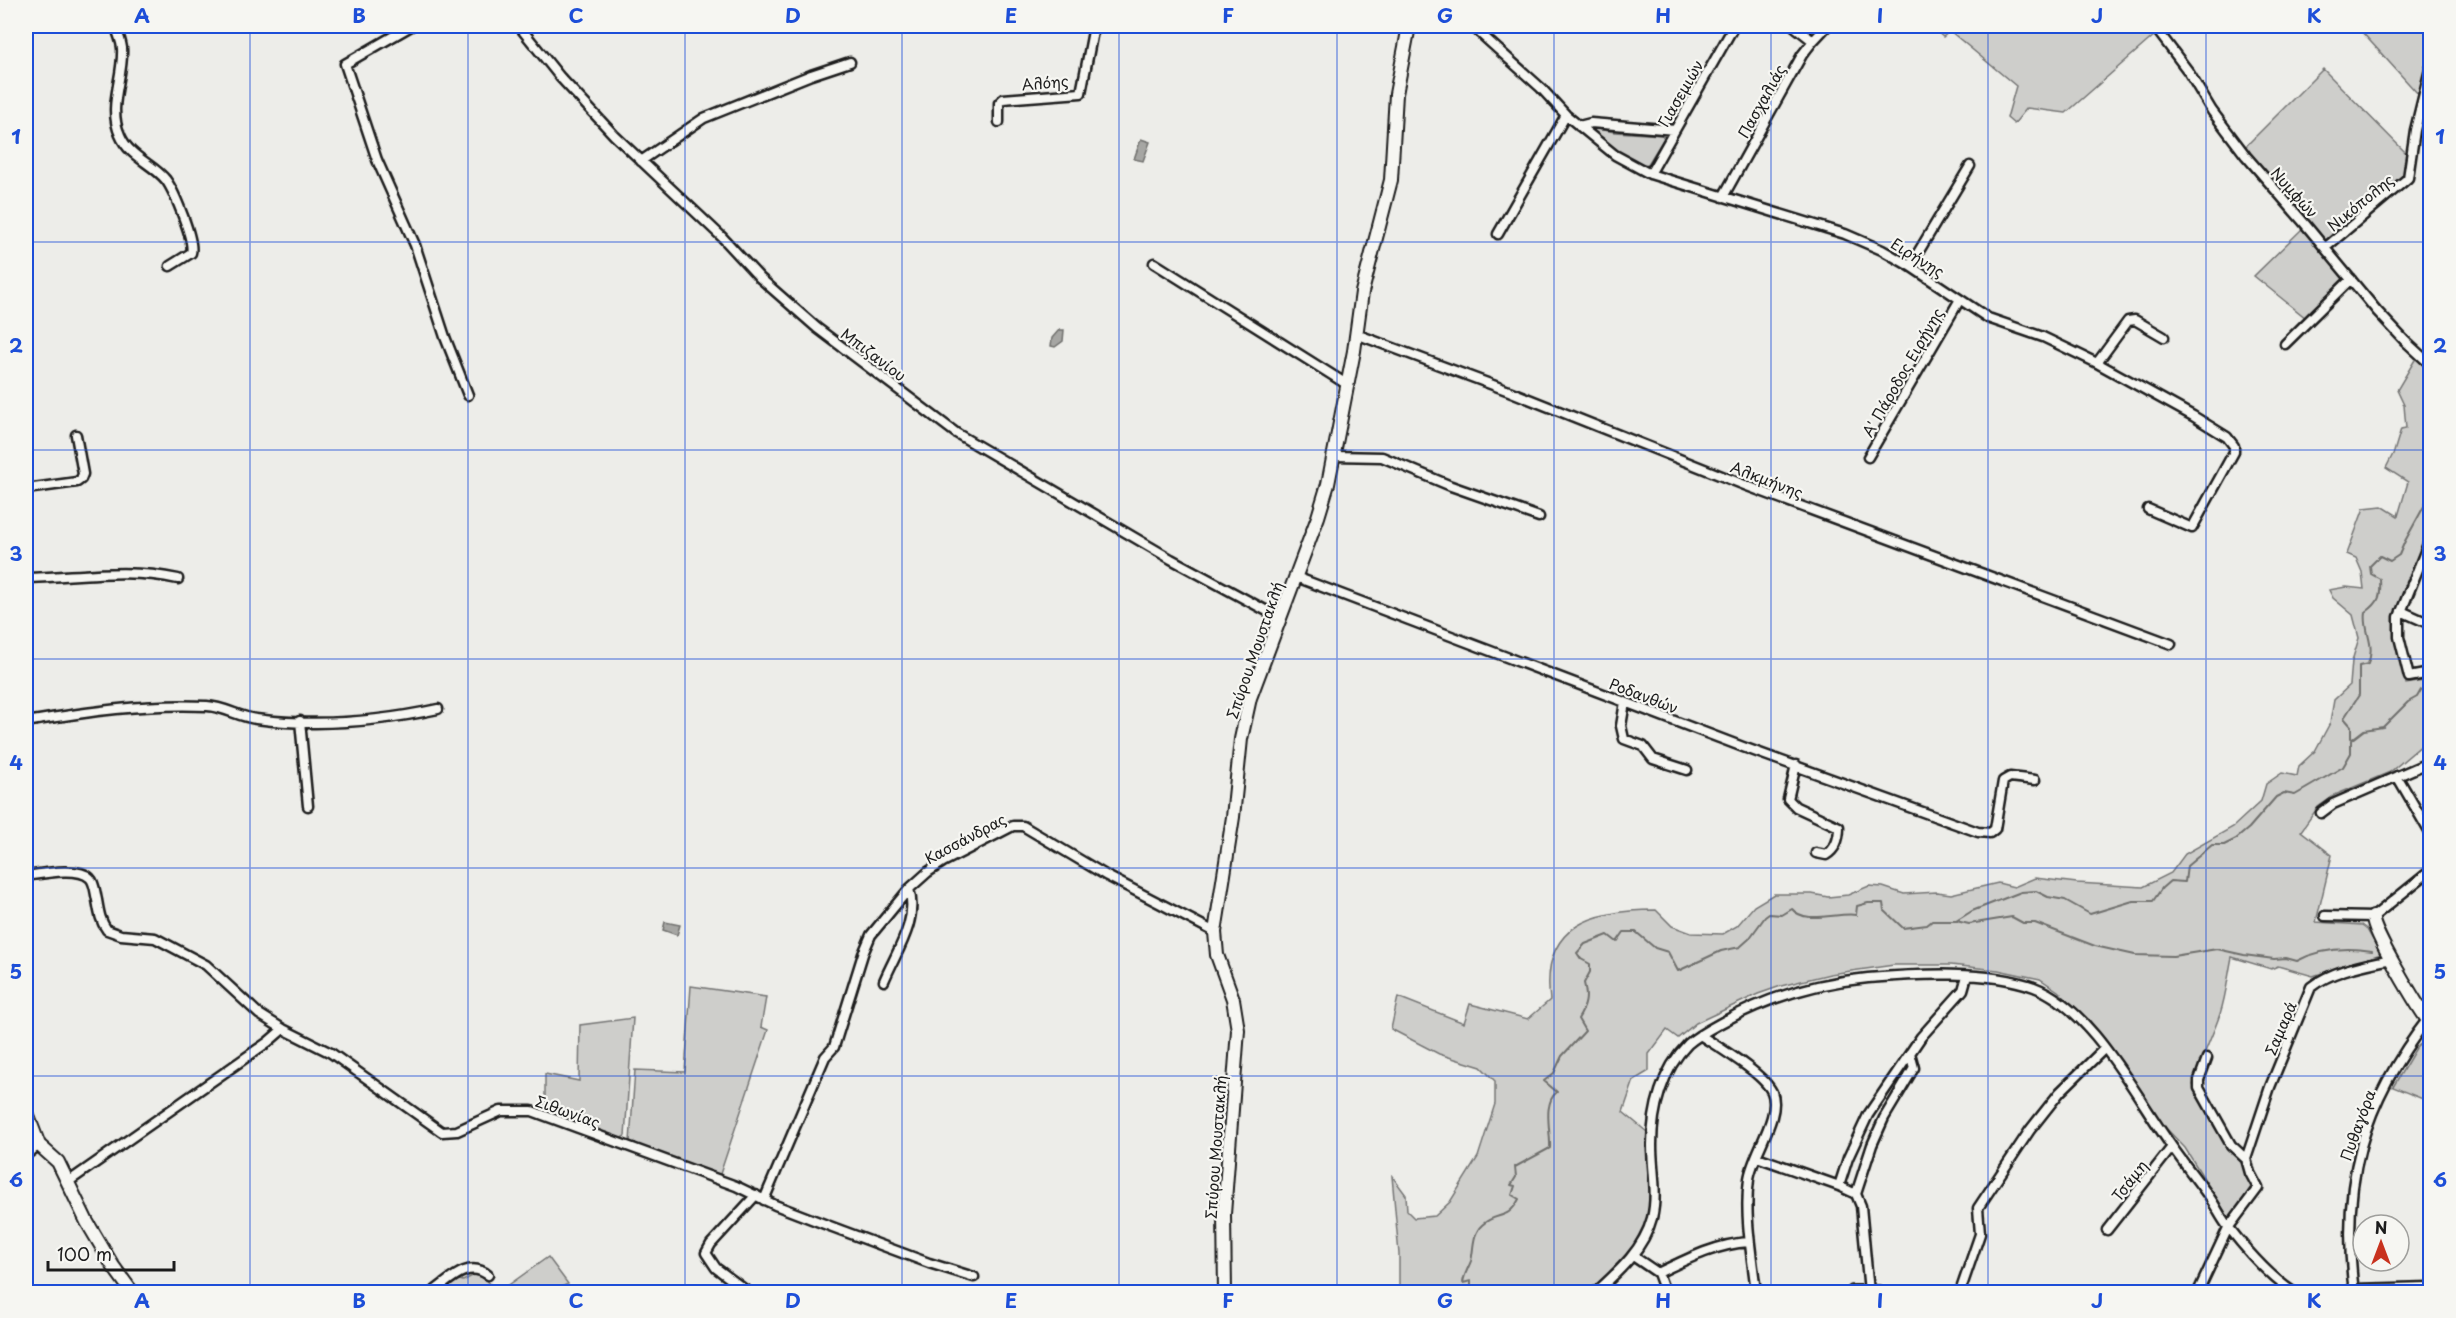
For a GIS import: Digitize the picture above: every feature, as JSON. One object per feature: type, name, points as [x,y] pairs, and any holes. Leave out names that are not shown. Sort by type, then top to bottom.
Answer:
[{"type":"street","points":[[115,26],[122,47],[115,100],[119,133],[127,147],[160,174],[171,188],[192,243],[191,253],[170,266]]},
{"type":"street","points":[[411,26],[345,63],[377,160],[415,244],[445,337],[468,395]]},
{"type":"street","name":"Μπιζανίου","points":[[519,26],[560,77],[641,161],[794,309],[946,427],[1172,559],[1280,618]]},
{"type":"street","name":"Αλόης","points":[[999,122],[999,103],[1003,99],[1081,93],[1094,26]]},
{"type":"street","name":"Σπύρου Μουστακλή","points":[[1225,1293],[1224,1214],[1238,1030],[1231,991],[1216,953],[1215,932],[1233,817],[1244,719],[1323,502],[1334,456],[1348,385],[1362,292],[1391,180],[1396,94],[1409,26]]},
{"type":"street","name":"Ειρήνης","points":[[1472,26],[1541,88],[1566,115],[1615,155],[1650,174],[1845,234],[1882,250],[1910,266],[1959,301],[1994,321],[2038,334],[2097,363],[2220,432],[2234,446],[2234,452],[2192,528],[2148,510]]},
{"type":"street","name":"Γιασεμιών","points":[[1650,174],[1734,26]]},
{"type":"street","points":[[1794,26],[1813,41]]},
{"type":"street","name":"Πασχαλιάς","points":[[1723,197],[1802,55],[1827,26]]},
{"type":"street","name":"Νυμφών","points":[[2154,26],[2183,64],[2240,149],[2393,329],[2430,364]]},
{"type":"street","points":[[641,161],[704,118],[811,75],[850,62]]},
{"type":"street","name":"Νικόπολης","points":[[2325,248],[2408,178],[2415,130],[2430,69]]},
{"type":"street","points":[[1498,234],[1566,115]]},
{"type":"street","points":[[1579,126],[1588,123],[1675,130]]},
{"type":"street","points":[[1910,266],[1971,166]]},
{"type":"street","points":[[1154,263],[1348,385]]},
{"type":"street","points":[[2284,344],[2351,279]]},
{"type":"street","name":"A' Πάροδος Ειρήνης","points":[[1868,457],[1959,301]]},
{"type":"street","points":[[2097,363],[2128,321],[2135,320],[2164,337]]},
{"type":"street","name":"Αλκμήνης","points":[[1356,334],[1509,391],[1747,486],[2171,644]]},
{"type":"street","points":[[26,489],[77,482],[81,479],[76,435]]},
{"type":"street","points":[[1334,456],[1382,457],[1451,486],[1539,517]]},
{"type":"street","points":[[2430,539],[2401,611],[2398,631],[2409,677],[2430,673]]},
{"type":"street","points":[[26,578],[120,572],[147,573],[177,579]]},
{"type":"street","name":"Ροδανθών","points":[[1296,577],[1625,702],[1984,834],[1993,831],[1996,826],[2003,782],[2010,777],[2036,780]]},
{"type":"street","points":[[2401,611],[2430,624]]},
{"type":"street","points":[[1625,702],[1621,726],[1624,739],[1643,746],[1653,759],[1687,770]]},
{"type":"street","points":[[26,722],[114,708],[164,706],[216,707],[255,719],[337,723],[438,709]]},
{"type":"street","points":[[300,722],[308,806]]},
{"type":"street","points":[[2321,813],[2333,804],[2430,762]]},
{"type":"street","points":[[1796,765],[1788,800],[1796,807],[1839,827],[1839,837],[1833,851],[1826,855],[1816,852]]},
{"type":"street","points":[[2397,776],[2430,833]]},
{"type":"street","name":"Κασσάνδρας","points":[[748,1293],[716,1268],[706,1254],[713,1243],[760,1197],[825,1058],[834,1047],[863,954],[871,936],[909,889],[943,862],[1013,826],[1023,826],[1107,876],[1215,932]]},
{"type":"street","points":[[2325,916],[2373,917],[2430,871]]},
{"type":"street","points":[[26,876],[52,873],[84,874],[92,880],[100,919],[107,930],[121,935],[155,938],[206,965],[259,1014],[283,1029],[268,1042],[68,1182]]},
{"type":"street","points":[[884,981],[911,921],[909,889]]},
{"type":"street","points":[[2373,917],[2373,926],[2391,959],[2430,1020]]},
{"type":"street","name":"Σαμαρά","points":[[2246,1159],[2270,1087],[2311,987],[2321,979],[2338,972],[2391,959]]},
{"type":"street","points":[[1839,1186],[1862,1125],[1910,1053],[1963,990],[1967,976]]},
{"type":"street","points":[[1596,1293],[1633,1256],[1651,1221],[1655,1201],[1652,1146],[1654,1118],[1660,1090],[1671,1066],[1688,1045],[1700,1035],[1760,1004],[1798,990],[1840,981],[1883,977],[1967,976],[2015,981],[2036,988],[2058,1000],[2074,1015],[2136,1091],[2172,1148],[2212,1201],[2228,1228],[2267,1270],[2293,1293]]},
{"type":"street","name":"Πυθαγόρα","points":[[2353,1291],[2348,1236],[2349,1206],[2358,1154],[2377,1102],[2405,1052],[2430,1020]]},
{"type":"street","name":"Σιθωνίας","points":[[283,1029],[330,1053],[442,1132],[458,1131],[501,1111],[532,1111],[929,1263],[974,1277]]},
{"type":"street","points":[[1700,1035],[1748,1067],[1772,1092],[1771,1120],[1749,1177],[1749,1242],[1756,1293]]},
{"type":"street","points":[[1960,1293],[1980,1234],[1978,1208],[2030,1130],[2060,1092],[2104,1049]]},
{"type":"street","points":[[1853,1293],[1874,1292],[1863,1248],[1861,1206],[1856,1194],[1872,1145],[1884,1118],[1914,1068],[1910,1053]]},
{"type":"street","points":[[2198,1293],[2228,1228],[2258,1188],[2246,1159],[2231,1145],[2199,1088],[2199,1080],[2207,1058]]},
{"type":"street","points":[[26,1111],[39,1145],[58,1162],[87,1222],[132,1293]]},
{"type":"street","points":[[26,1155],[39,1145]]},
{"type":"street","name":"Τσάμη","points":[[2107,1230],[2172,1148]]},
{"type":"street","points":[[1757,1157],[1856,1194]]},
{"type":"street","points":[[1658,1273],[1695,1255],[1733,1243],[1749,1242]]},
{"type":"street","points":[[1633,1256],[1658,1273],[1665,1293]]},
{"type":"street","points":[[433,1293],[466,1270],[477,1268],[488,1275]]},
{"type":"street","points":[[2353,1291],[2430,1287]]},
{"type":"shaded area","points":[[1930,26],[2148,26],[2155,35],[2066,113],[2027,108],[2014,124],[2007,118],[2016,86],[1950,31],[1943,37]]},
{"type":"shaded area","points":[[2367,26],[2430,26],[2430,85],[2423,85],[2418,94],[2361,31]]},
{"type":"shaded area","points":[[2323,69],[2410,157],[2408,171],[2403,179],[2326,244],[2244,148]]},
{"type":"shaded area","points":[[1591,128],[1662,135],[1664,138],[1648,164],[1641,164],[1625,158]]},
{"type":"shaded area","points":[[1141,139],[1150,142],[1143,161],[1134,159]]},
{"type":"shaded area","points":[[2304,227],[2347,279],[2306,318],[2254,276]]},
{"type":"shaded area","points":[[1059,330],[1064,330],[1063,341],[1055,347],[1051,346],[1052,338]]},
{"type":"shaded area","points":[[2416,358],[2430,371],[2430,529],[2397,613],[2394,630],[2406,684],[2430,680],[2430,742],[2422,745],[2390,772],[2335,795],[2318,807],[2301,831],[2332,855],[2316,922],[2362,925],[2381,954],[2313,976],[2278,966],[2271,969],[2232,957],[2220,1014],[2193,1085],[2227,1146],[2245,1167],[2252,1185],[2230,1220],[2185,1148],[2163,1125],[2116,1056],[2058,991],[2040,979],[1998,970],[1951,965],[1894,965],[1830,974],[1781,986],[1758,994],[1696,1023],[1678,1038],[1667,1030],[1649,1054],[1649,1071],[1634,1080],[1623,1112],[1647,1132],[1646,1147],[1651,1185],[1648,1217],[1627,1258],[1587,1292],[1399,1292],[1399,1254],[1392,1176],[1406,1195],[1407,1211],[1414,1218],[1435,1216],[1450,1202],[1478,1157],[1495,1104],[1495,1081],[1481,1067],[1439,1054],[1391,1029],[1398,997],[1464,1023],[1470,1004],[1528,1019],[1550,1000],[1549,974],[1554,954],[1563,938],[1576,926],[1612,913],[1656,910],[1672,926],[1691,933],[1723,934],[1737,926],[1754,906],[1774,894],[1812,894],[1828,897],[1848,895],[1869,886],[1883,887],[1904,894],[1937,892],[1951,894],[1998,883],[2014,887],[2035,878],[2143,887],[2171,873],[2185,854],[2233,827],[2261,801],[2266,784],[2282,773],[2297,776],[2299,766],[2315,751],[2330,723],[2334,700],[2350,685],[2352,661],[2359,638],[2353,615],[2333,598],[2329,590],[2346,587],[2364,589],[2362,572],[2356,558],[2347,554],[2364,508],[2382,506],[2398,516],[2408,482],[2386,468],[2401,429],[2406,428],[2404,405],[2397,390]]},
{"type":"shaded area","points":[[665,922],[680,925],[677,935],[663,930]]},
{"type":"shaded area","points":[[691,986],[766,997],[761,1027],[768,1030],[719,1177],[632,1145],[630,1142],[635,1070],[685,1072]]},
{"type":"shaded area","points":[[633,1018],[625,1136],[618,1140],[545,1112],[545,1074],[579,1081],[580,1025]]},
{"type":"shaded area","points":[[2425,1040],[2430,1040],[2430,1102],[2393,1087],[2416,1048]]},
{"type":"shaded area","points":[[548,1257],[568,1284],[550,1292],[506,1292],[503,1289]]},
{"type":"shaded area","points":[[474,1275],[484,1277],[497,1292],[437,1292],[455,1279],[463,1281]]},
{"type":"waterway","points":[[2430,375],[2423,382],[2430,422]]},
{"type":"waterway","points":[[2351,738],[2351,726],[2344,718],[2359,695],[2359,666],[2368,664],[2370,657],[2366,612],[2377,602],[2380,590],[2380,579],[2371,574],[2370,566],[2380,556],[2390,561],[2399,555],[2428,499],[2430,465]]},
{"type":"waterway","points":[[1471,1292],[1471,1281],[1463,1283],[1471,1261],[1476,1233],[1487,1221],[1506,1214],[1515,1206],[1519,1199],[1512,1195],[1515,1186],[1511,1185],[1516,1177],[1515,1167],[1550,1148],[1548,1110],[1552,1097],[1557,1092],[1544,1081],[1554,1073],[1562,1056],[1585,1031],[1578,1019],[1586,1002],[1584,983],[1590,972],[1590,964],[1581,959],[1577,953],[1585,944],[1608,935],[1617,942],[1624,932],[1636,932],[1655,948],[1668,952],[1678,971],[1721,951],[1740,947],[1769,914],[1782,915],[1792,909],[1798,914],[1813,917],[1856,915],[1857,906],[1883,903],[1884,910],[1903,928],[1927,925],[1932,921],[1956,921],[1972,911],[2021,892],[2036,891],[2048,897],[2065,900],[2090,914],[2133,901],[2153,901],[2170,881],[2185,882],[2187,866],[2212,845],[2224,845],[2236,839],[2249,828],[2276,797],[2284,793],[2295,795],[2343,767],[2351,753],[2351,740],[2364,730],[2383,727],[2408,702],[2417,697],[2421,690],[2430,686]]},
{"type":"waterway","points":[[1956,921],[1969,924],[2012,917],[2023,923],[2035,923],[2095,946],[2135,955],[2173,956],[2217,949],[2244,955],[2297,961],[2333,950],[2372,951]]}]
